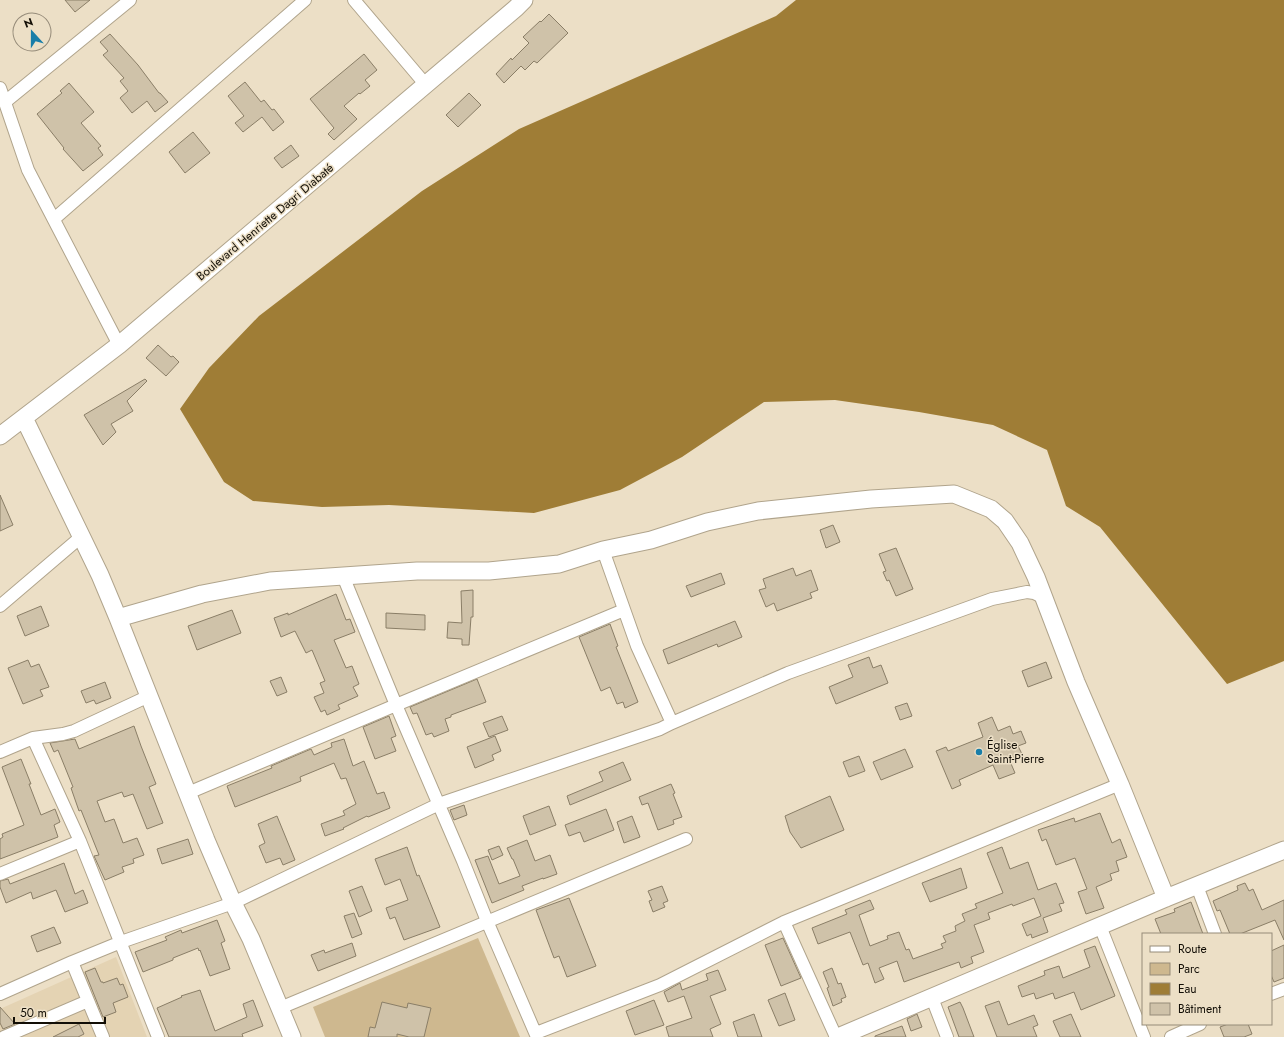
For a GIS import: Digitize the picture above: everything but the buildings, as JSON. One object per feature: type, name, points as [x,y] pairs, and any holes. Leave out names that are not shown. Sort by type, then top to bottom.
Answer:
[{"type":"street","points":[[5,102],[130,0]]},
{"type":"street","points":[[54,219],[305,0]]},
{"type":"street","points":[[354,0],[426,85]]},
{"type":"street","name":"Boulevard Henriette Dagri Diabaté","points":[[0,436],[119,345],[524,0]]},
{"type":"street","points":[[0,88],[28,170],[119,345]]},
{"type":"street","points":[[24,418],[82,536],[118,618],[206,840],[233,903],[251,938],[292,1037]]},
{"type":"street","points":[[118,618],[202,594],[270,581],[416,571],[489,571],[559,564],[604,550],[651,540],[707,522],[758,511],[954,494],[991,508],[1005,521],[1020,543],[1044,598],[1076,682],[1120,784],[1166,898]]},
{"type":"street","points":[[0,606],[82,536]]},
{"type":"street","points":[[604,550],[637,646],[672,723]]},
{"type":"street","points":[[343,576],[487,921],[537,1035],[660,985],[784,922],[1120,784]]},
{"type":"street","points":[[0,994],[121,942],[233,903],[439,804],[660,729],[788,674],[992,599],[1027,592],[1034,593],[1044,598]]},
{"type":"street","points":[[188,793],[624,610]]},
{"type":"street","points":[[0,752],[33,738],[74,731],[149,696]]},
{"type":"street","points":[[33,738],[80,841],[158,1037]]},
{"type":"street","points":[[280,1008],[686,839]]},
{"type":"street","points":[[0,874],[80,841]]},
{"type":"street","points":[[784,922],[837,1037],[1166,898],[1284,850]]},
{"type":"street","points":[[1197,886],[1215,933]]},
{"type":"street","points":[[1100,926],[1144,1037]]},
{"type":"street","points":[[72,962],[103,1037]]},
{"type":"street","points":[[1272,994],[1284,989]]},
{"type":"street","points":[[932,998],[947,1037]]},
{"type":"street","points":[[4,1037],[88,1001]]},
{"type":"street","points":[[1171,1037],[1198,1025]]},
{"type":"shaded area","points":[[116,957],[147,1037],[0,1037],[0,1009]]},
{"type":"green space","points":[[478,938],[520,1037],[325,1037],[313,1007]]},
{"type":"water","points":[[796,0],[1284,0],[1284,661],[1227,684],[1100,527],[1066,506],[1047,450],[993,425],[919,412],[835,400],[764,402],[682,457],[620,490],[534,513],[389,505],[322,507],[253,501],[224,482],[180,409],[209,368],[259,316],[422,191],[519,129],[776,16]]},
{"type":"place","name":"Église Saint-Pierre","points":[[979,752]]}]
